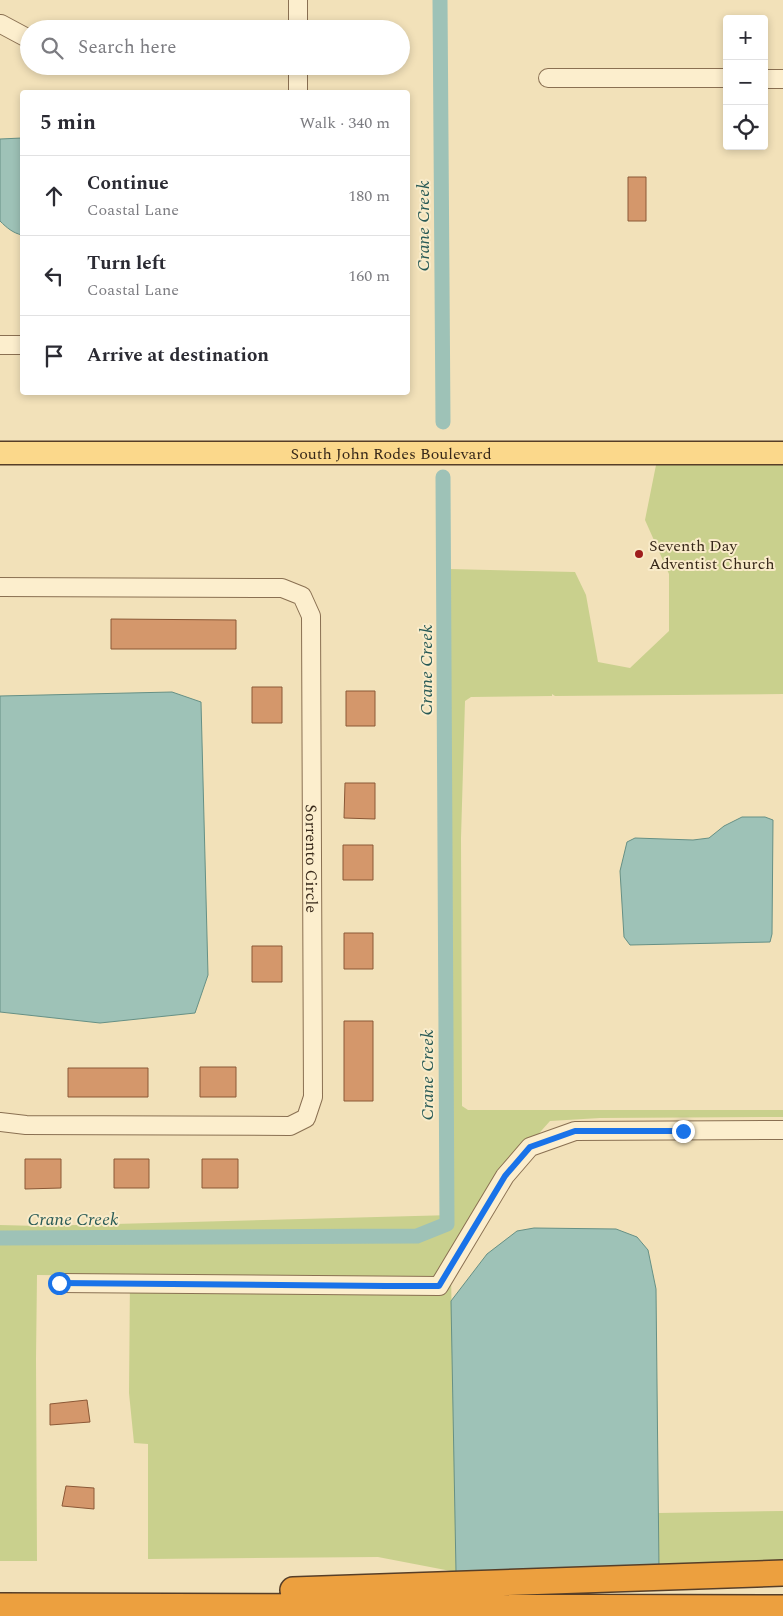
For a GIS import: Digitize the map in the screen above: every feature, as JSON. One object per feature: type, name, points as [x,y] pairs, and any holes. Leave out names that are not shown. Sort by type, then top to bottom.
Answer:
[{"type":"highway","points":[[7,1606],[83,1592],[312,1590],[783,1573]]},
{"type":"highway","points":[[7,1606],[783,1608]]},
{"type":"main road","name":"South John Rodes Boulevard","points":[[0,453],[783,453]]},
{"type":"street","points":[[298,0],[298,20]]},
{"type":"street","points":[[1,24],[20,34]]},
{"type":"street","points":[[298,75],[298,90]]},
{"type":"street","points":[[548,78],[723,78]]},
{"type":"street","points":[[768,79],[783,79]]},
{"type":"street","points":[[0,344],[20,345]]},
{"type":"street","name":"Sorrento Circle","points":[[0,587],[282,588],[302,596],[312,616],[313,1097],[306,1118],[290,1126],[26,1125],[0,1122]]},
{"type":"street","points":[[59,1283],[439,1286],[505,1176],[530,1147],[575,1131],[783,1130]]},
{"type":"green space","points":[[657,460],[783,460],[783,694],[555,696],[552,694],[552,696],[471,697],[465,701],[461,838],[462,1106],[468,1110],[783,1110],[783,1117],[600,1118],[550,1121],[501,1176],[451,1272],[456,1572],[378,1557],[148,1559],[148,1444],[134,1443],[129,1393],[130,1276],[37,1275],[37,1561],[0,1561],[0,1225],[39,1226],[453,1215],[445,1087],[449,569],[575,572],[586,595],[598,662],[630,668],[669,631],[669,574],[645,520]]},
{"type":"green space","points":[[783,1511],[783,1566],[659,1570],[658,1513]]},
{"type":"water","points":[[20,138],[20,234],[10,230],[0,221],[0,139]]},
{"type":"water","points":[[172,692],[201,702],[208,975],[195,1013],[100,1023],[0,1012],[0,696]]},
{"type":"water","points":[[742,817],[765,817],[773,820],[772,934],[770,942],[630,945],[624,937],[620,871],[627,842],[635,838],[693,840],[709,838],[724,826]]},
{"type":"water","points":[[534,1228],[616,1229],[637,1237],[648,1250],[656,1289],[659,1570],[456,1572],[451,1301],[487,1254],[517,1231]]},
{"type":"building","points":[[628,177],[646,177],[646,221],[628,221]]},
{"type":"building","points":[[111,619],[236,620],[236,649],[111,649]]},
{"type":"building","points":[[252,687],[282,687],[282,723],[252,723]]},
{"type":"building","points":[[346,691],[375,691],[375,726],[346,726]]},
{"type":"building","points":[[345,783],[375,783],[375,819],[344,818]]},
{"type":"building","points":[[343,845],[373,845],[373,880],[343,880]]},
{"type":"building","points":[[344,933],[373,933],[373,969],[344,969]]},
{"type":"building","points":[[252,946],[282,946],[282,982],[252,982]]},
{"type":"building","points":[[344,1021],[373,1021],[373,1101],[344,1101]]},
{"type":"building","points":[[200,1067],[236,1067],[236,1097],[200,1097]]},
{"type":"building","points":[[68,1068],[148,1068],[148,1097],[68,1097]]},
{"type":"building","points":[[25,1159],[61,1159],[61,1188],[25,1189]]},
{"type":"building","points":[[114,1159],[149,1159],[149,1188],[114,1188]]},
{"type":"building","points":[[202,1159],[238,1159],[238,1188],[202,1188]]},
{"type":"building","points":[[87,1400],[90,1422],[50,1425],[50,1404]]},
{"type":"building","points":[[66,1486],[94,1488],[94,1509],[62,1506]]},
{"type":"waterway","name":"Crane Creek","points":[[440,0],[443,422]]},
{"type":"waterway","name":"Crane Creek","points":[[0,1238],[417,1236],[447,1224],[443,477]]},
{"type":"place","name":"Seventh Day Adventist Church","points":[[639,554]]},
{"type":"route","points":[[59,1283],[439,1286],[505,1176],[530,1147],[575,1131],[683,1131]]}]
